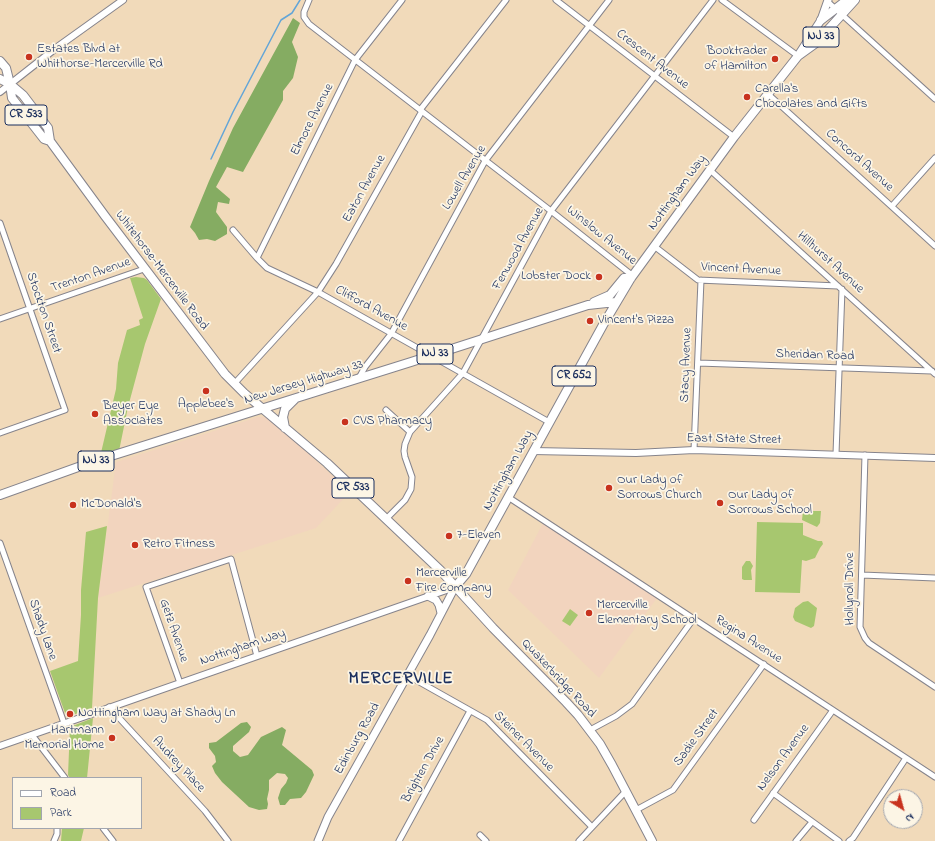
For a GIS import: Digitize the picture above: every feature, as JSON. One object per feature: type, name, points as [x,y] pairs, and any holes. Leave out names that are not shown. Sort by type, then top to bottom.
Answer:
[{"type":"main road","name":"Nottingham Way","points":[[455,587],[466,574],[616,302],[632,277],[734,137],[798,56],[816,43],[847,0]]},
{"type":"main road","name":"Nottingham Way","points":[[821,20],[856,0]]},
{"type":"main road","points":[[798,56],[821,20],[828,1]]},
{"type":"main road","name":"Whitehorse-Mercerville Road","points":[[0,61],[6,68],[12,98],[44,139],[50,141],[214,361],[234,384],[262,408]]},
{"type":"main road","points":[[0,79],[10,84]]},
{"type":"main road","points":[[588,305],[610,294],[624,278],[632,277]]},
{"type":"main road","name":"New Jersey Highway 33","points":[[0,495],[95,461],[588,305],[616,302]]},
{"type":"main road","points":[[285,428],[283,417],[286,409],[295,398]]},
{"type":"main road","name":"CR 533","points":[[262,408],[327,463],[441,571],[455,587]]},
{"type":"main road","name":"Edinburg Road","points":[[318,841],[328,817],[455,587]]},
{"type":"main road","name":"Quakerbridge Road","points":[[455,587],[566,702],[590,730],[612,765],[652,841]]},
{"type":"main road","points":[[428,596],[436,600],[441,613]]},
{"type":"street","points":[[0,92],[56,48],[123,0]]},
{"type":"street","name":"Winslow Avenue","points":[[309,0],[304,12],[304,17],[309,24],[551,211],[632,277]]},
{"type":"street","name":"Elmore Avenue","points":[[257,258],[355,60],[402,0]]},
{"type":"street","name":"Eaton Avenue","points":[[234,384],[318,292],[336,264],[421,110],[506,0]]},
{"type":"street","name":"Crescent Avenue","points":[[556,0],[734,137]]},
{"type":"street","name":"Lowell Avenue","points":[[359,378],[365,367],[391,334],[485,161],[609,0]]},
{"type":"street","name":"Fenwood Avenue","points":[[386,519],[405,500],[411,489],[412,477],[404,451],[410,432],[463,373],[551,211],[713,0]]},
{"type":"street","points":[[722,0],[798,56]]},
{"type":"street","points":[[828,1],[935,99]]},
{"type":"street","name":"Concord Avenue","points":[[768,94],[935,246]]},
{"type":"street","points":[[892,206],[935,158]]},
{"type":"street","name":"Hillhurst Avenue","points":[[710,170],[934,372]]},
{"type":"street","name":"Stockton Street","points":[[0,223],[65,410],[0,433]]},
{"type":"street","name":"Clifford Avenue","points":[[233,230],[267,268],[318,292],[549,422]]},
{"type":"street","name":"Vincent Avenue","points":[[654,246],[698,280],[840,288]]},
{"type":"street","name":"Trenton Avenue","points":[[0,319],[144,268]]},
{"type":"street","name":"Stacy Avenue","points":[[694,450],[701,280]]},
{"type":"street","points":[[836,454],[840,288]]},
{"type":"street","name":"Sheridan Road","points":[[698,363],[934,372]]},
{"type":"street","points":[[386,410],[410,432]]},
{"type":"street","name":"East State Street","points":[[533,451],[636,453],[694,450],[935,458]]},
{"type":"street","name":"Hollynoll Drive","points":[[865,455],[860,621],[862,632],[865,638],[870,642],[935,687]]},
{"type":"street","name":"Regina Avenue","points":[[508,497],[935,777]]},
{"type":"street","name":"Shady Lane","points":[[0,543],[64,723]]},
{"type":"street","name":"Getz Avenue","points":[[180,682],[146,587],[231,559],[257,656]]},
{"type":"street","points":[[862,575],[935,578]]},
{"type":"street","name":"Nottingham Way","points":[[0,746],[455,587]]},
{"type":"street","points":[[590,730],[616,716],[632,704],[694,618]]},
{"type":"street","name":"Sadie Street","points":[[636,810],[673,790],[764,664]]},
{"type":"street","name":"Steiner Avenue","points":[[407,675],[487,720],[592,827]]},
{"type":"street","name":"Audrey Place","points":[[109,707],[205,811],[228,841]]},
{"type":"street","name":"Brighten Drive","points":[[399,841],[470,710]]},
{"type":"street","name":"Nelson Avenue","points":[[754,820],[833,710]]},
{"type":"street","points":[[32,735],[62,777]]},
{"type":"street","points":[[849,841],[853,838],[906,758]]},
{"type":"street","points":[[579,841],[626,791]]},
{"type":"street","points":[[773,793],[839,841]]},
{"type":"street","points":[[796,841],[812,822]]},
{"type":"street","points":[[54,841],[57,834],[57,829]]},
{"type":"street","points":[[104,829],[114,841]]},
{"type":"street","points":[[480,835],[486,841]]},
{"type":"shaded area","points":[[258,417],[269,419],[350,492],[316,528],[98,598],[116,462]]},
{"type":"shaded area","name":"Mercerville Elementary School","points":[[543,523],[657,598],[599,678],[508,590]]},
{"type":"green space","points":[[293,18],[300,23],[292,42],[298,57],[293,78],[283,91],[283,100],[243,172],[227,167],[216,187],[230,199],[229,204],[218,202],[216,212],[227,227],[227,234],[215,241],[207,239],[199,240],[190,227],[209,181],[233,128]]},
{"type":"green space","points":[[136,277],[147,280],[161,299],[145,344],[128,407],[119,451],[100,457],[116,389],[118,363],[127,330],[140,325],[139,320],[143,318],[130,278]]},
{"type":"green space","points":[[803,511],[821,511],[820,523],[817,527],[802,520]]},
{"type":"green space","points":[[757,522],[803,523],[803,535],[818,541],[822,541],[823,544],[815,558],[806,561],[802,560],[800,593],[755,592]]},
{"type":"green space","points":[[107,526],[98,598],[92,708],[70,716],[65,713],[50,671],[78,661],[81,590],[86,532]]},
{"type":"green space","points":[[746,561],[750,561],[753,566],[751,570],[752,580],[742,579],[742,567]]},
{"type":"green space","points":[[808,601],[817,608],[814,626],[811,628],[795,621],[793,617],[795,608],[803,602]]},
{"type":"green space","points":[[570,609],[578,615],[570,626],[562,621]]},
{"type":"green space","points":[[93,718],[87,777],[69,777],[68,775],[70,727]]},
{"type":"green space","points":[[247,722],[251,727],[249,732],[233,746],[233,751],[240,757],[248,755],[261,737],[282,727],[286,730],[282,745],[312,770],[314,775],[306,792],[301,798],[290,799],[285,805],[280,805],[278,798],[281,789],[288,778],[285,774],[277,773],[269,780],[267,809],[259,810],[249,807],[222,782],[215,773],[212,766],[216,762],[215,756],[209,748],[209,743],[216,742],[241,723]]},
{"type":"green space","points":[[62,829],[84,829],[81,841],[61,841]]},
{"type":"waterway","points":[[211,159],[233,112],[281,20],[292,13],[300,0]]},
{"type":"place","name":"Estates Blvd at Whithorse-Mercerville Rd","points":[[29,57]]},
{"type":"place","name":"Booktrader of Hamilton","points":[[775,59]]},
{"type":"place","name":"Carella's Chocolates and Gifts","points":[[747,97]]},
{"type":"place","name":"Lobster Dock","points":[[599,277]]},
{"type":"place","name":"Vincent's Pizza","points":[[590,321]]},
{"type":"place","name":"Applebee's","points":[[206,391]]},
{"type":"place","name":"Beyer Eye Associates","points":[[95,414]]},
{"type":"place","name":"CVS Pharmacy","points":[[345,422]]},
{"type":"place","name":"Our Lady of Sorrows Church","points":[[609,488]]},
{"type":"place","name":"Our Lady of Sorrows School","points":[[720,503]]},
{"type":"place","name":"McDonald's","points":[[73,505]]},
{"type":"place","name":"7-Eleven","points":[[449,536]]},
{"type":"place","name":"Retro Fitness","points":[[135,545]]},
{"type":"place","name":"Mercerville Fire Company","points":[[408,581]]},
{"type":"place","name":"Mercerville Elementary School","points":[[589,613]]},
{"type":"place","name":"Nottingham Way at Shady Ln","points":[[70,714]]},
{"type":"place","name":"Hartmann Memorial Home","points":[[112,738]]},
{"type":"district","name":"MERCERVILLE","points":[[401,680]]}]
